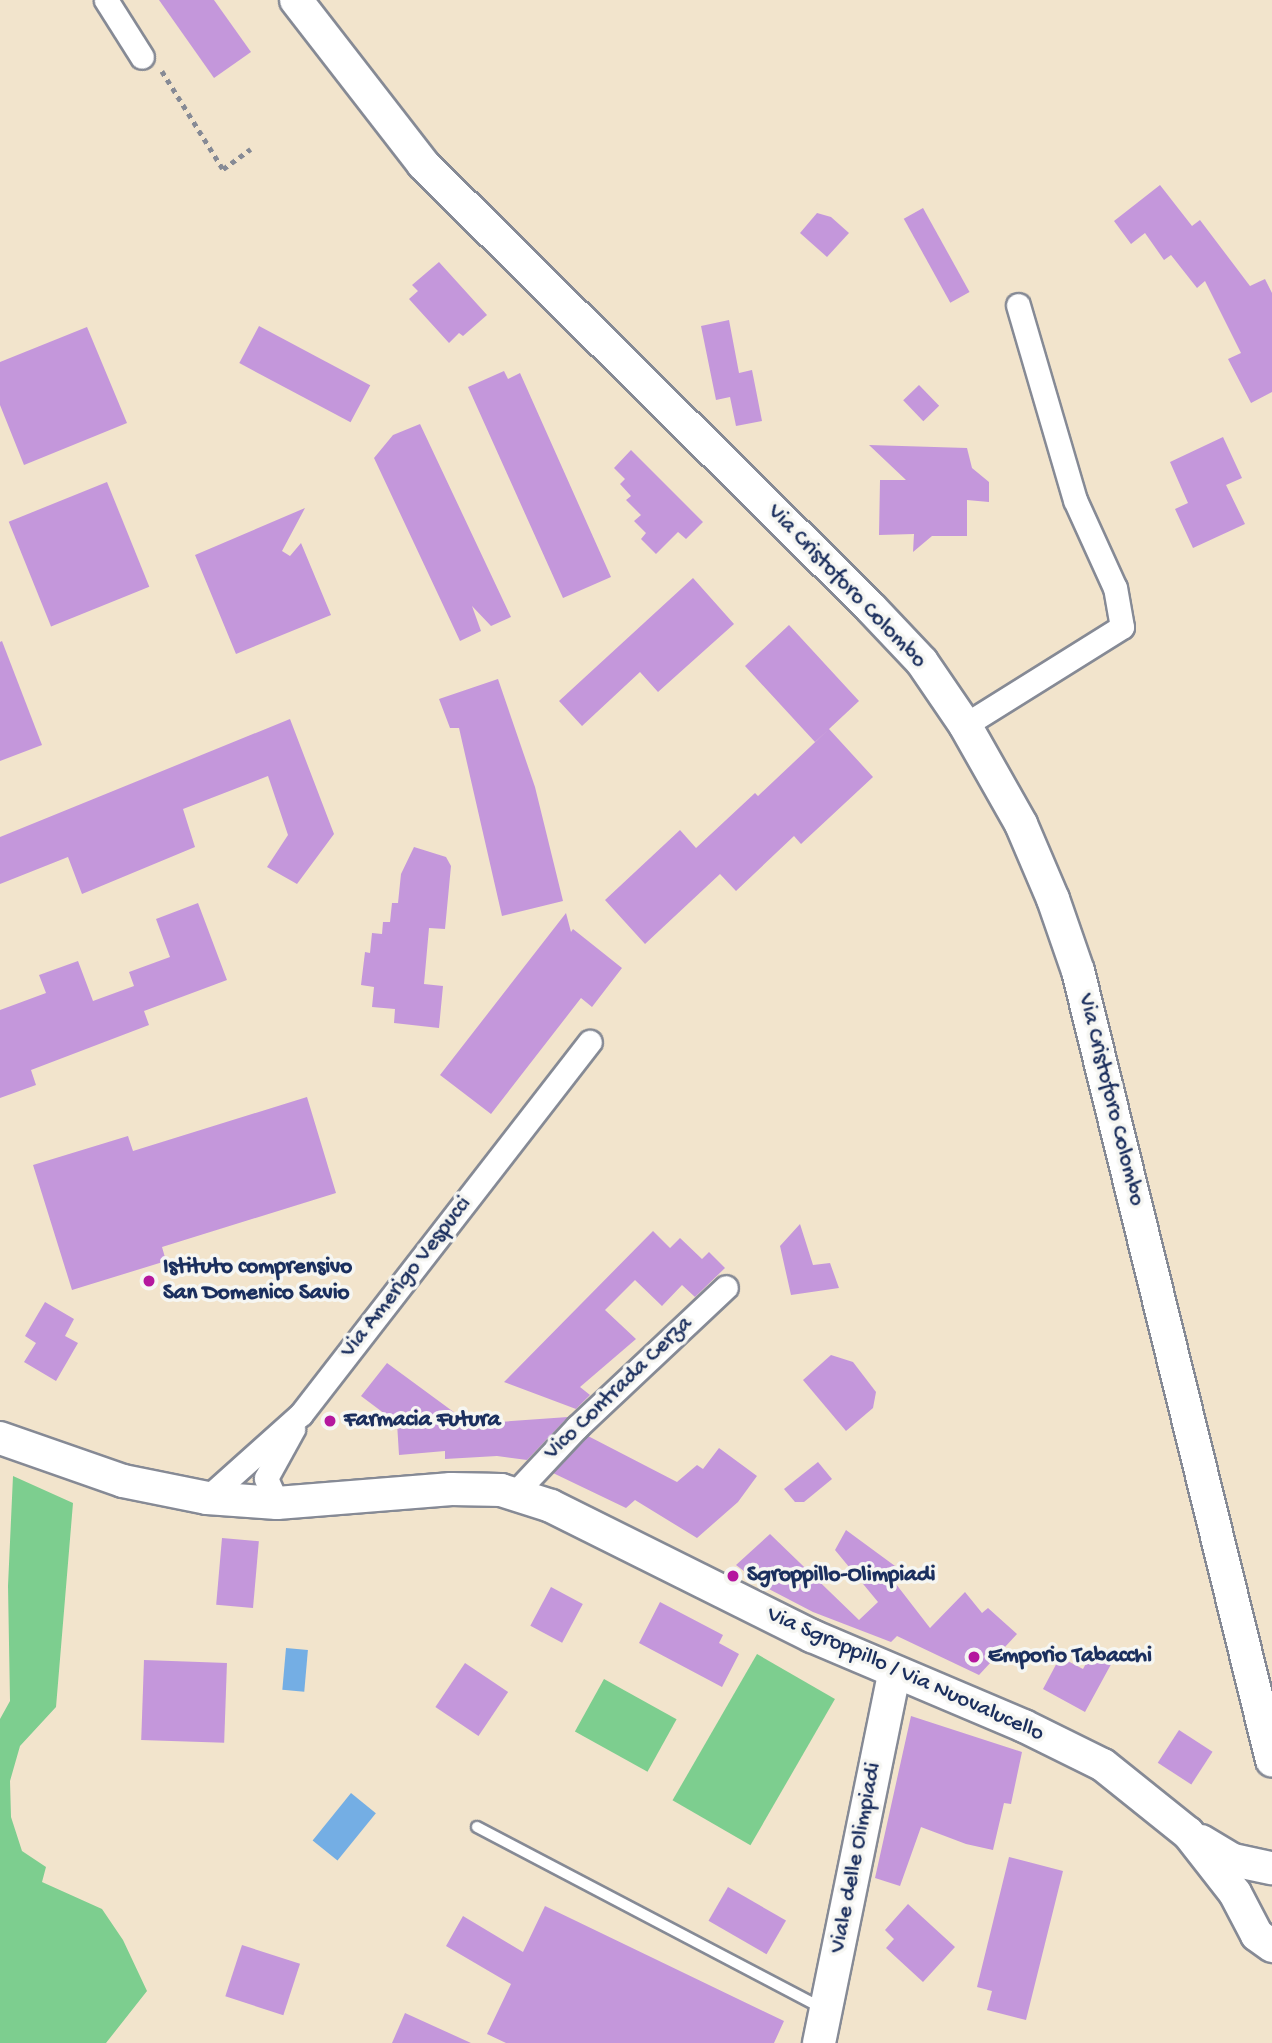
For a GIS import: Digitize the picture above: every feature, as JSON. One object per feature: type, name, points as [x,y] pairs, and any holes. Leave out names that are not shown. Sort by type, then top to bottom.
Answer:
[{"type":"street","points":[[106,0],[142,57]]},
{"type":"street","name":"Via Cristoforo Colombo","points":[[296,0],[423,164],[871,608],[922,662],[965,725],[1021,824],[1053,899],[1078,971],[1272,1760]]},
{"type":"street","points":[[965,725],[1122,627],[1115,588],[1075,500],[1018,304]]},
{"type":"street","name":"Via Amerigo Vespucci","points":[[206,1498],[301,1414],[590,1042]]},
{"type":"street","name":"Vico Contrada Cerza","points":[[515,1493],[577,1427],[726,1287]]},
{"type":"street","points":[[277,1503],[266,1478],[301,1414]]},
{"type":"street","name":"Via Sgroppillo / Via Nuovalucello","points":[[0,1438],[123,1481],[206,1498],[277,1503],[451,1489],[515,1493],[600,1528],[730,1596],[894,1673],[1024,1726],[1103,1765],[1188,1833]]},
{"type":"street","name":"Viale delle Olimpiadi","points":[[819,2043],[894,1673]]},
{"type":"street","points":[[1188,1833],[1233,1860],[1272,1869]]},
{"type":"street","points":[[1188,1833],[1222,1876],[1248,1915],[1257,1936],[1272,1946]]},
{"type":"street","points":[[1248,1915],[1252,1887],[1272,1869]]},
{"type":"lane","points":[[477,1827],[827,2010]]},
{"type":"path","points":[[142,57],[157,64],[223,169],[250,149]]},
{"type":"green space","points":[[13,1476],[73,1503],[56,1707],[20,1746],[10,1781],[11,1817],[22,1851],[46,1867],[42,1882],[102,1909],[123,1940],[147,1991],[106,2043],[0,2043],[0,1719],[10,1701],[8,1586]]},
{"type":"green space","points":[[757,1654],[835,1699],[750,1845],[672,1800]]},
{"type":"green space","points":[[604,1679],[677,1719],[648,1772],[575,1731]]},
{"type":"water","points":[[286,1648],[308,1650],[304,1692],[282,1690]]},
{"type":"water","points":[[351,1793],[376,1813],[337,1861],[313,1840]]},
{"type":"building","points":[[159,0],[214,0],[251,52],[214,78]]},
{"type":"building","points":[[1160,185],[1192,226],[1200,220],[1250,286],[1265,279],[1272,293],[1272,392],[1251,403],[1228,359],[1241,353],[1205,281],[1197,288],[1171,255],[1164,260],[1145,233],[1131,244],[1114,221]]},
{"type":"building","points":[[923,208],[970,292],[950,303],[904,219]]},
{"type":"building","points":[[817,213],[831,217],[849,233],[827,257],[800,233]]},
{"type":"building","points":[[439,262],[487,315],[463,336],[459,333],[449,343],[409,299],[418,291],[412,285]]},
{"type":"building","points":[[729,320],[739,373],[752,370],[762,421],[736,426],[730,397],[716,400],[701,326]]},
{"type":"building","points":[[259,326],[370,385],[351,422],[239,363]]},
{"type":"building","points":[[87,327],[127,423],[24,465],[0,405],[0,362]]},
{"type":"building","points":[[504,371],[508,379],[520,373],[611,577],[563,598],[468,387]]},
{"type":"building","points":[[919,385],[939,406],[923,421],[903,400]]},
{"type":"building","points":[[420,424],[511,617],[491,626],[472,606],[481,631],[460,641],[374,458],[393,435]]},
{"type":"building","points":[[1223,437],[1242,478],[1226,485],[1245,524],[1193,548],[1175,509],[1188,503],[1170,462]]},
{"type":"building","points":[[869,445],[967,448],[972,468],[989,482],[989,502],[967,500],[967,536],[932,536],[913,552],[914,534],[879,535],[880,480],[906,480]]},
{"type":"building","points":[[631,450],[703,522],[686,539],[678,532],[656,554],[641,539],[646,533],[634,521],[641,515],[626,500],[631,496],[620,484],[625,479],[614,468]]},
{"type":"building","points":[[107,482],[149,587],[51,626],[9,522]]},
{"type":"building","points":[[305,508],[282,551],[290,556],[301,543],[331,615],[236,654],[195,555]]},
{"type":"building","points":[[693,578],[734,624],[658,692],[640,672],[582,726],[559,701]]},
{"type":"building","points":[[789,625],[859,701],[829,729],[873,777],[801,844],[794,836],[736,891],[720,874],[645,944],[605,900],[680,830],[696,848],[755,793],[758,796],[828,730],[815,742],[745,666]]},
{"type":"building","points":[[2,641],[42,745],[0,761],[0,642]]},
{"type":"building","points":[[498,679],[535,787],[563,901],[502,916],[459,728],[450,728],[439,699]]},
{"type":"building","points":[[290,719],[334,834],[297,884],[267,867],[288,835],[268,776],[183,809],[195,847],[82,894],[68,857],[0,884],[0,837]]},
{"type":"building","points":[[414,847],[446,857],[451,866],[445,929],[429,928],[424,984],[443,986],[439,1028],[394,1023],[395,1009],[372,1007],[374,987],[361,985],[365,952],[370,953],[372,933],[382,934],[383,922],[390,922],[392,903],[398,903],[401,874]]},
{"type":"building","points":[[198,903],[227,980],[144,1011],[149,1025],[31,1070],[36,1085],[0,1098],[0,1010],[46,993],[39,975],[78,961],[93,1001],[134,986],[129,972],[170,957],[156,919]]},
{"type":"building","points":[[566,913],[571,932],[573,929],[622,968],[592,1007],[581,998],[491,1114],[440,1075]]},
{"type":"building","points":[[307,1097],[336,1193],[162,1247],[166,1261],[72,1290],[33,1165],[128,1136],[133,1151]]},
{"type":"building","points":[[800,1224],[813,1265],[830,1263],[839,1288],[791,1295],[780,1246]]},
{"type":"building","points":[[653,1231],[670,1248],[680,1238],[702,1259],[709,1252],[725,1268],[695,1297],[682,1285],[662,1306],[635,1280],[605,1310],[636,1339],[580,1387],[590,1395],[576,1409],[504,1382]]},
{"type":"building","points":[[45,1302],[74,1319],[65,1336],[78,1343],[56,1381],[24,1362],[36,1343],[25,1336]]},
{"type":"building","points":[[831,1355],[853,1362],[876,1392],[873,1408],[846,1431],[803,1380]]},
{"type":"building","points":[[387,1363],[470,1424],[568,1417],[527,1460],[497,1456],[445,1459],[445,1451],[399,1455],[397,1423],[361,1396]]},
{"type":"building","points":[[588,1436],[677,1482],[697,1465],[703,1469],[719,1448],[757,1476],[738,1502],[697,1538],[635,1500],[626,1508],[553,1473]]},
{"type":"building","points":[[818,1462],[832,1479],[804,1502],[795,1502],[784,1489]]},
{"type":"building","points":[[846,1530],[895,1566],[889,1575],[930,1628],[965,1592],[982,1613],[988,1608],[1017,1634],[979,1675],[897,1636],[891,1642],[813,1612],[765,1587],[736,1565],[770,1534],[859,1620],[878,1602],[835,1550]]},
{"type":"building","points":[[222,1538],[259,1541],[253,1608],[216,1605]]},
{"type":"building","points":[[551,1587],[583,1604],[562,1643],[530,1626]]},
{"type":"building","points":[[660,1602],[723,1635],[719,1643],[739,1654],[722,1687],[639,1643]]},
{"type":"building","points":[[1095,1647],[1115,1657],[1085,1712],[1043,1689],[1060,1657],[1083,1669]]},
{"type":"building","points":[[144,1660],[227,1663],[224,1743],[141,1740]]},
{"type":"building","points":[[465,1663],[508,1692],[478,1736],[435,1707]]},
{"type":"building","points":[[911,1716],[1022,1752],[1011,1804],[1004,1803],[993,1850],[966,1844],[921,1827],[900,1886],[875,1878]]},
{"type":"building","points":[[1179,1730],[1213,1752],[1191,1784],[1158,1763]]},
{"type":"building","points":[[1009,1857],[1063,1871],[1026,2020],[987,2010],[992,1991],[977,1987]]},
{"type":"building","points":[[728,1887],[786,1920],[767,1954],[708,1921]]},
{"type":"building","points":[[908,1904],[955,1947],[923,1982],[886,1948],[894,1939],[885,1930]]},
{"type":"building","points":[[545,1906],[784,2021],[774,2043],[506,2043],[487,2034],[511,1984],[446,1946],[463,1916],[523,1952]]},
{"type":"building","points":[[242,1945],[300,1964],[283,2015],[225,1996]]},
{"type":"building","points":[[405,2013],[471,2043],[392,2043]]},
{"type":"place","name":"Istituto comprensivo San Domenico Savio","points":[[149,1281]]},
{"type":"place","name":"Farmacia Futura","points":[[330,1421]]},
{"type":"place","name":"Sgroppillo-Olimpiadi","points":[[733,1576]]},
{"type":"place","name":"Emporio Tabacchi","points":[[974,1657]]}]
